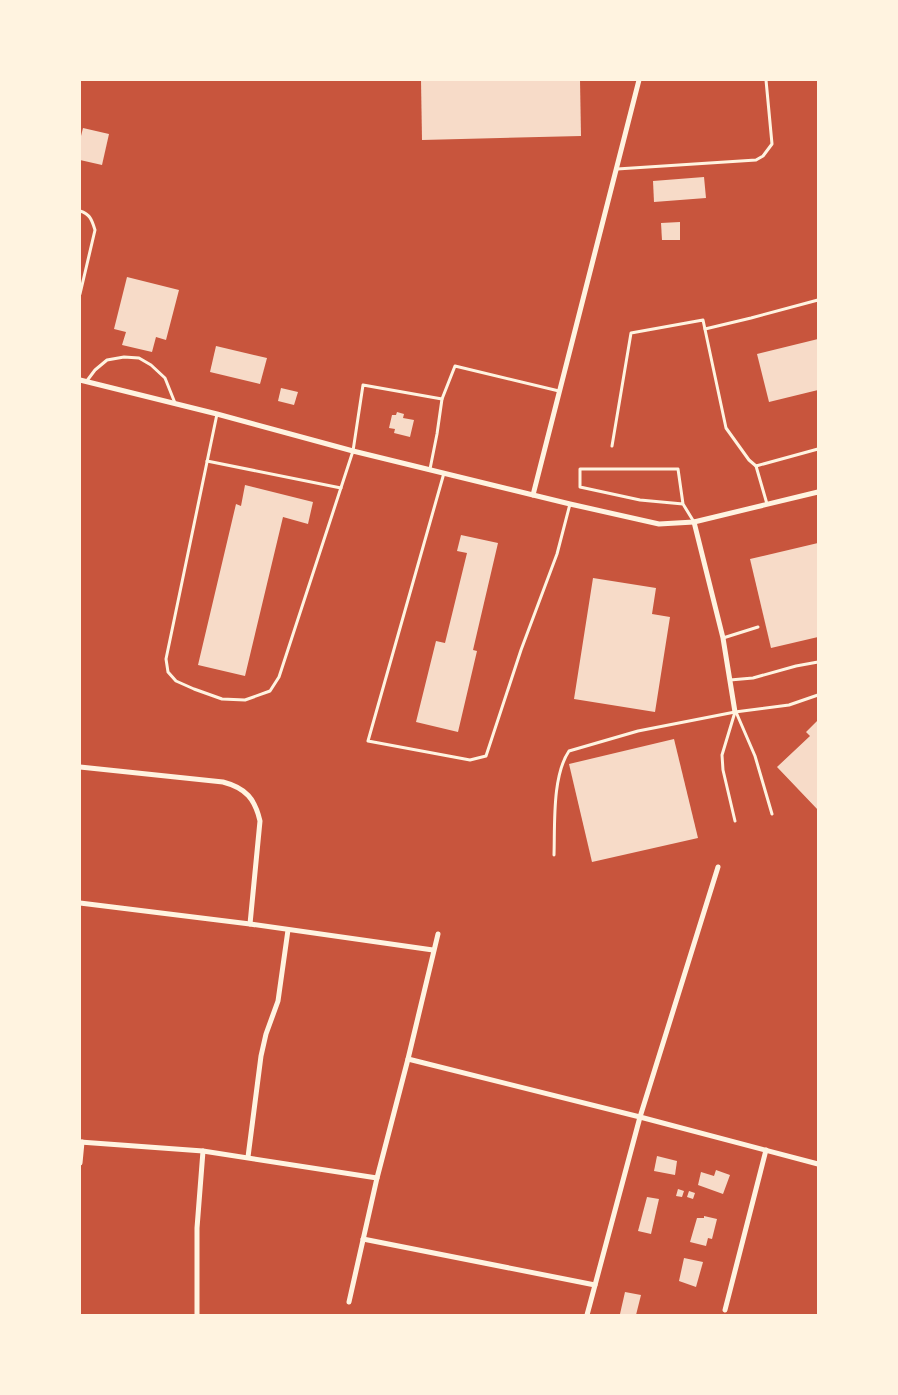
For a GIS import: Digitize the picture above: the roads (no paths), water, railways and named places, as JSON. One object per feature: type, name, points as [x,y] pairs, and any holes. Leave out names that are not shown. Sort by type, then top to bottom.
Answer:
[{"type":"street","points":[[533,494],[639,80]]},
{"type":"street","points":[[83,381],[217,414],[353,451],[660,524],[694,522],[818,492]]},
{"type":"street","points":[[694,522],[723,638],[736,712]]},
{"type":"street","points":[[80,767],[223,782],[240,788],[250,797],[257,808],[260,821],[250,924]]},
{"type":"street","points":[[587,1315],[640,1116],[718,867]]},
{"type":"street","points":[[80,903],[250,924],[433,950]]},
{"type":"street","points":[[248,1158],[261,1056],[266,1034],[278,1001],[288,930]]},
{"type":"street","points":[[349,1302],[377,1178],[438,934]]},
{"type":"street","points":[[408,1059],[640,1116],[818,1164]]},
{"type":"street","points":[[80,1163],[81,1142],[203,1151],[377,1178]]},
{"type":"street","points":[[725,1310],[766,1150]]},
{"type":"street","points":[[197,1315],[197,1228],[203,1151]]},
{"type":"street","points":[[363,1238],[595,1285]]},
{"type":"lane","points":[[616,169],[756,160],[763,156],[772,144],[766,80]]},
{"type":"lane","points":[[80,211],[92,219],[95,230],[80,294]]},
{"type":"lane","points":[[705,329],[818,300]]},
{"type":"lane","points":[[612,446],[631,333],[703,320],[726,428],[749,460],[756,466],[767,505]]},
{"type":"lane","points":[[83,381],[107,360],[124,357],[139,358],[151,365],[166,378],[176,404]]},
{"type":"lane","points":[[430,469],[442,399],[455,366],[558,391]]},
{"type":"lane","points":[[217,414],[166,659],[168,672],[176,681],[222,699],[245,700],[270,691],[279,677],[353,451],[363,384],[442,399]]},
{"type":"lane","points":[[756,466],[818,449]]},
{"type":"lane","points":[[207,460],[341,488]]},
{"type":"lane","points":[[683,504],[640,500],[580,487],[580,469],[678,469],[683,504],[694,522]]},
{"type":"lane","points":[[444,472],[368,741],[470,760],[486,756],[521,650],[557,554],[570,504]]},
{"type":"lane","points":[[723,638],[758,627]]},
{"type":"lane","points":[[730,680],[753,678],[818,662]]},
{"type":"lane","points":[[554,855],[557,785],[564,759],[569,751],[638,731],[736,712],[788,705],[818,695]]},
{"type":"lane","points":[[736,712],[755,756],[772,814]]},
{"type":"lane","points":[[735,821],[723,770],[722,755],[736,712]]}]
